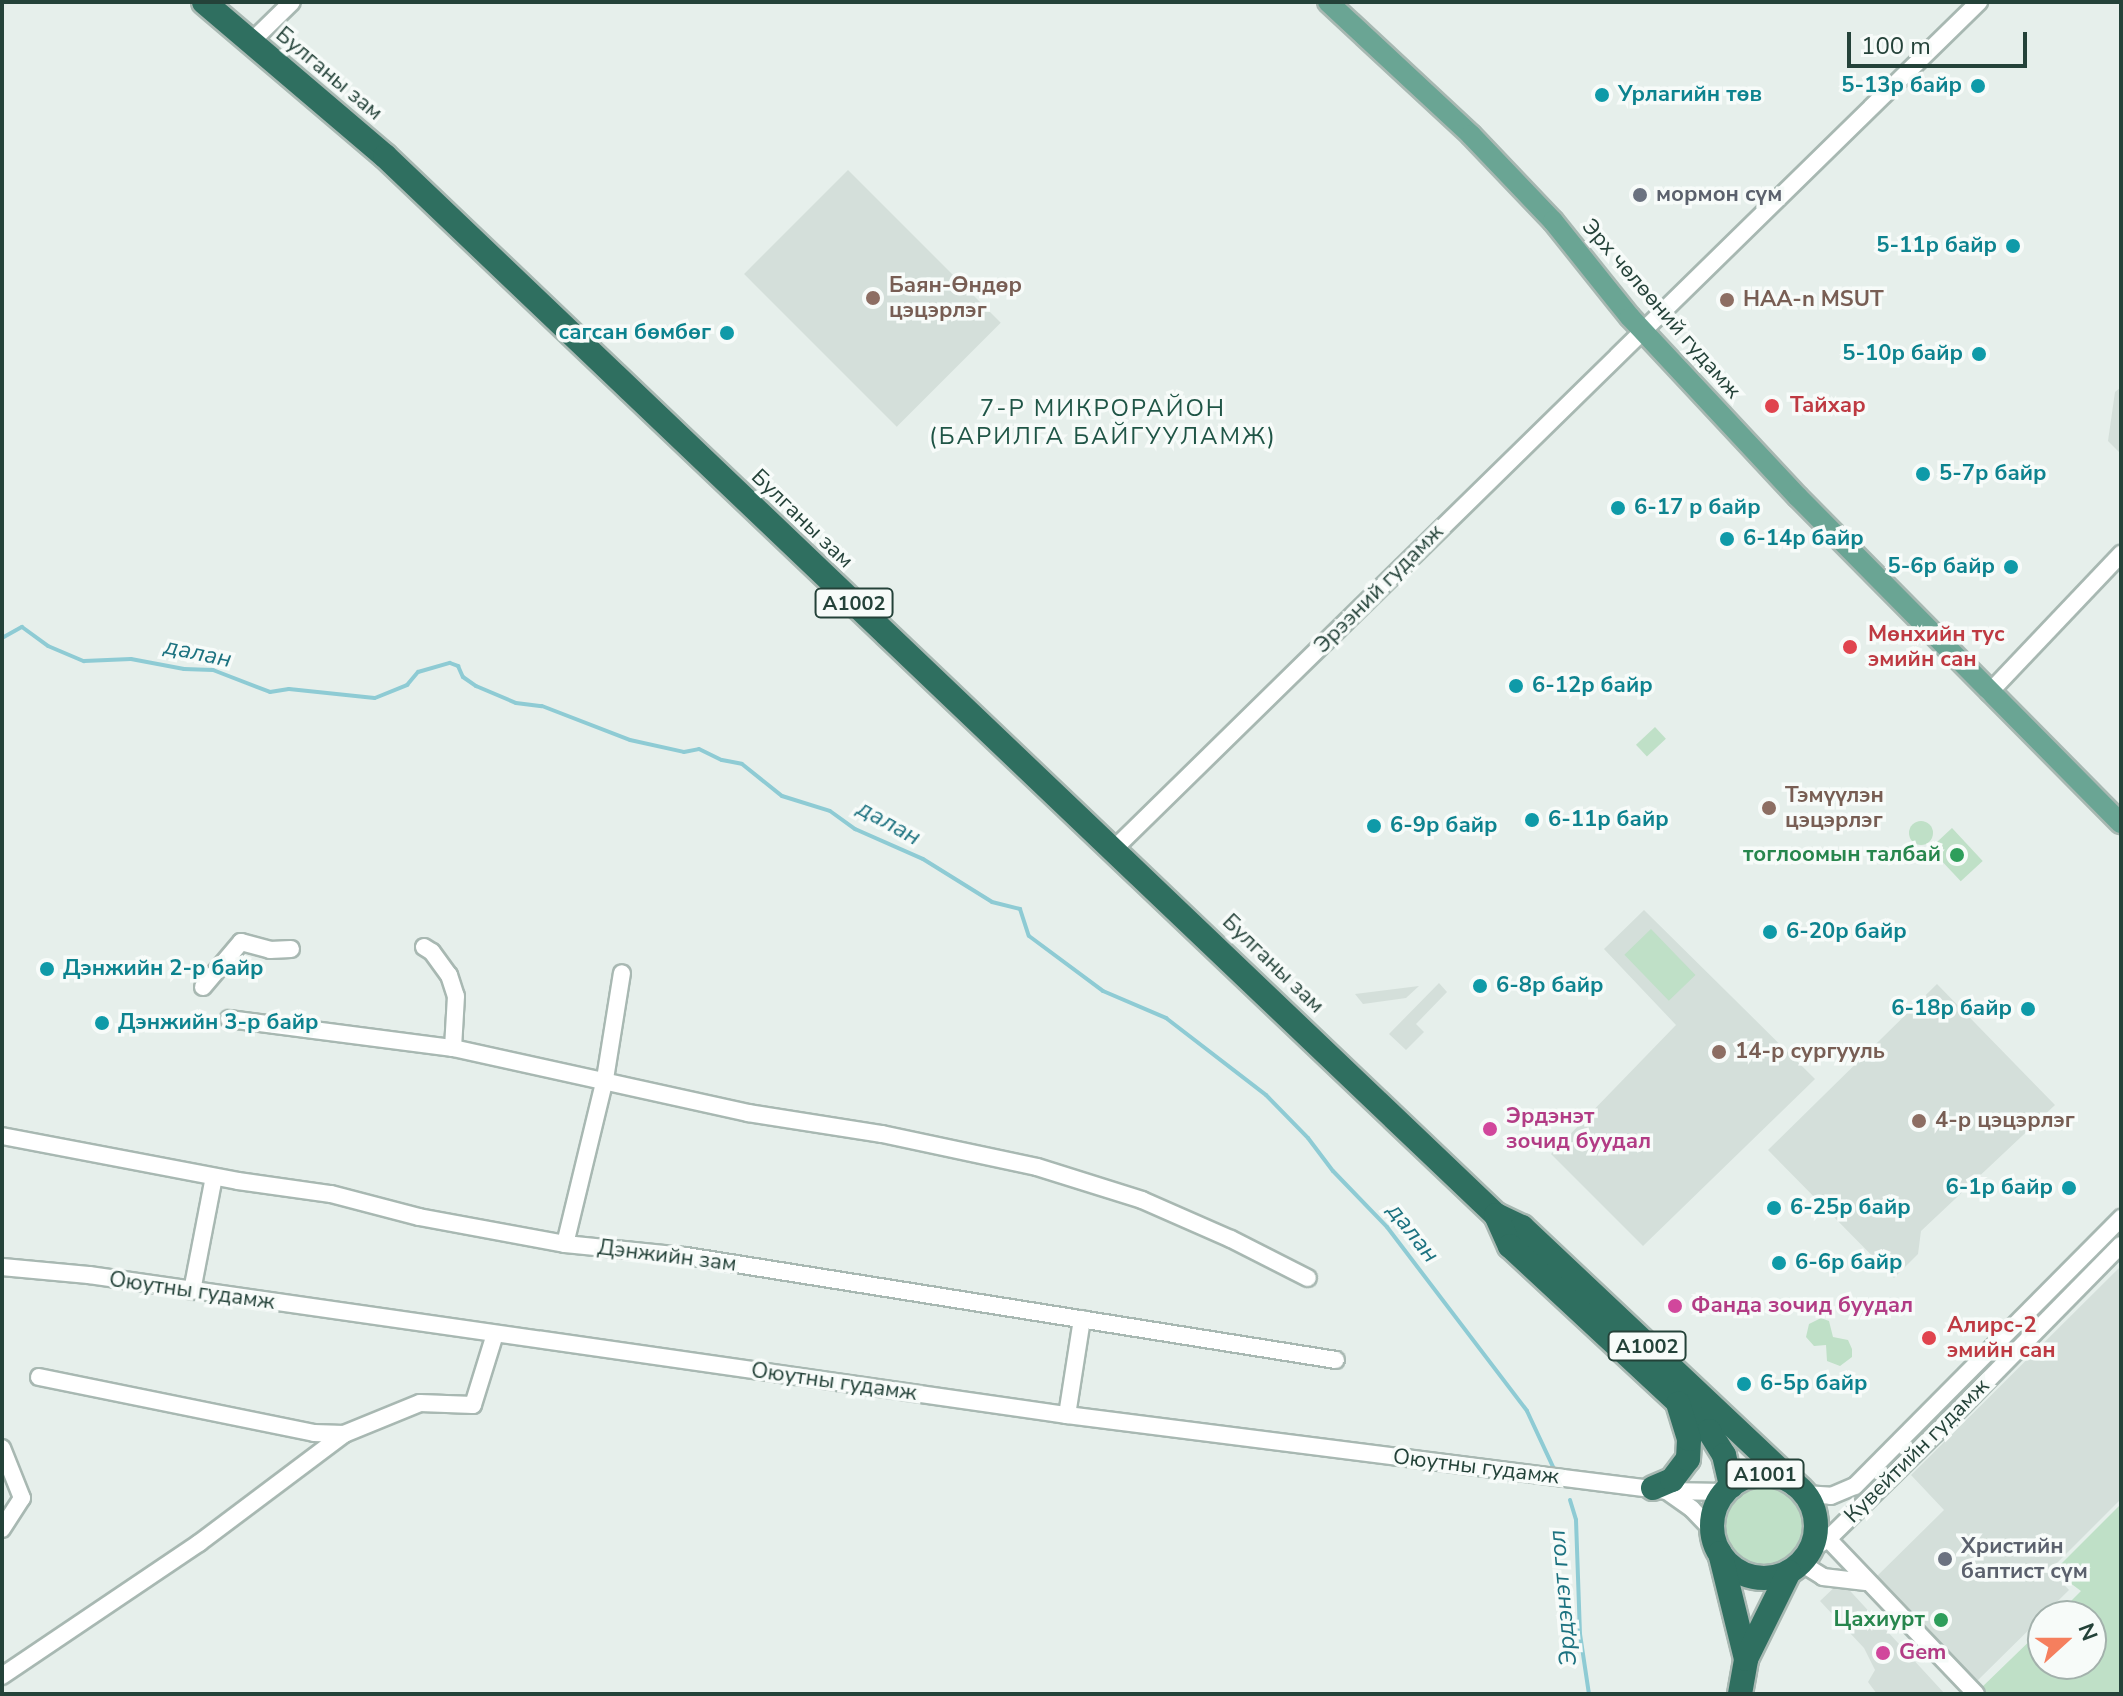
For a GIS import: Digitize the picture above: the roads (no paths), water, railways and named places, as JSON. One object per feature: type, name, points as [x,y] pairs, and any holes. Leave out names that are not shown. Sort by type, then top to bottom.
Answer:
[{"type":"highway","name":"Булганы зам","points":[[204,2],[385,156],[1496,1215],[1522,1227],[1800,1489]]},
{"type":"highway","name":"Булганы зам","points":[[1496,1215],[1510,1246],[1675,1398],[1717,1442],[1724,1455],[1728,1489]]},
{"type":"highway","points":[[1660,1490],[1688,1459],[1687,1426],[1675,1398]]},
{"type":"highway","name":"A1001","points":[[1740,1694],[1746,1659],[1807,1556],[1816,1521],[1800,1489],[1783,1477],[1755,1475],[1728,1489],[1713,1517],[1746,1659]]},
{"type":"highway","points":[[1717,1542],[1739,1571],[1751,1576],[1777,1576],[1807,1556]]},
{"type":"main road","name":"Эрх чөлөөний гудамж","points":[[1328,2],[1471,135],[1553,221],[1642,330],[1798,497],[2121,823]]},
{"type":"street","points":[[251,42],[292,2]]},
{"type":"street","name":"Эрээний гудамж","points":[[1114,849],[1642,330],[1850,132],[1979,2]]},
{"type":"street","points":[[1989,693],[2121,554]]},
{"type":"street","points":[[203,987],[241,942],[270,950],[291,949]]},
{"type":"street","points":[[424,947],[432,952],[449,975],[456,996],[453,1048]]},
{"type":"street","points":[[565,1244],[605,1079],[622,973]]},
{"type":"street","points":[[229,1019],[453,1048],[605,1079],[748,1113],[882,1134],[1037,1167],[1142,1200],[1231,1239],[1308,1278]]},
{"type":"street","name":"Дэнжийн зам","points":[[2,1136],[214,1177],[331,1194],[419,1217],[565,1244],[686,1256],[1336,1360]]},
{"type":"street","points":[[192,1291],[214,1177]]},
{"type":"street","name":"Кувейтийн гудамж","points":[[1800,1489],[1831,1496],[1855,1486],[2121,1218]]},
{"type":"street","name":"Кувейтийн гудамж","points":[[1807,1556],[2121,1245]]},
{"type":"street","name":"Оюутны гудамж","points":[[2,1267],[1067,1415],[1660,1490],[1728,1489]]},
{"type":"street","points":[[1067,1415],[1082,1319]]},
{"type":"street","points":[[2,1676],[199,1543],[344,1434],[420,1403],[473,1405],[495,1334]]},
{"type":"street","points":[[39,1377],[314,1433],[344,1434]]},
{"type":"street","points":[[2,1448],[22,1498],[2,1529]]},
{"type":"street","points":[[1660,1490],[1692,1509],[1717,1542]]},
{"type":"street","points":[[1807,1556],[1823,1577],[1866,1582]]},
{"type":"street","points":[[1807,1556],[1866,1582],[1976,1694]]},
{"type":"waterway","name":"далан","points":[[2,638],[22,627],[48,646],[84,661],[131,659],[184,669],[213,670],[270,692],[289,689],[375,698],[407,685],[418,672],[450,663],[458,666],[463,677],[476,686],[516,703],[542,706],[630,740],[684,752],[699,749],[722,760],[742,764],[782,796],[830,811],[855,829],[923,859],[992,902],[1020,909],[1029,936],[1103,991],[1166,1018],[1266,1095],[1308,1138],[1333,1171],[1387,1227],[1527,1411],[1555,1471]]},
{"type":"waterway","name":"Эрдэнэт гол","points":[[1570,1500],[1576,1520],[1580,1634],[1589,1694]]},
{"type":"place","name":"5-13р байр","points":[[1978,86]]},
{"type":"place","name":"Урлагийн төв","points":[[1602,95]]},
{"type":"place","name":"мормон сүм","points":[[1640,195]]},
{"type":"place","name":"5-11р байр","points":[[2013,246]]},
{"type":"place","name":"Баян-Өндөр цэцэрлэг","points":[[873,298]]},
{"type":"place","name":"HAA-n MSUT","points":[[1727,300]]},
{"type":"place","name":"сагсан бөмбөг","points":[[727,333]]},
{"type":"place","name":"5-10р байр","points":[[1979,354]]},
{"type":"place","name":"Тайхар","points":[[1772,406]]},
{"type":"place","name":"5-7р байр","points":[[1923,474]]},
{"type":"place","name":"6-17 р байр","points":[[1618,508]]},
{"type":"place","name":"6-14р байр","points":[[1727,539]]},
{"type":"place","name":"5-6р байр","points":[[2011,567]]},
{"type":"place","name":"Мөнхийн тус эмийн сан","points":[[1850,647]]},
{"type":"place","name":"6-12р байр","points":[[1516,686]]},
{"type":"place","name":"Тэмүүлэн цэцэрлэг","points":[[1769,808]]},
{"type":"place","name":"6-11р байр","points":[[1532,820]]},
{"type":"place","name":"6-9р байр","points":[[1374,826]]},
{"type":"place","name":"тоглоомын талбай","points":[[1957,855]]},
{"type":"place","name":"6-20р байр","points":[[1770,932]]},
{"type":"place","name":"Дэнжийн 2-р байр","points":[[47,969]]},
{"type":"place","name":"6-8р байр","points":[[1480,986]]},
{"type":"place","name":"6-18р байр","points":[[2028,1009]]},
{"type":"place","name":"Дэнжийн 3-р байр","points":[[102,1023]]},
{"type":"place","name":"14-р сургууль","points":[[1719,1052]]},
{"type":"place","name":"4-р цэцэрлэг","points":[[1919,1121]]},
{"type":"place","name":"Эрдэнэт зочид буудал","points":[[1490,1129]]},
{"type":"place","name":"6-1р байр","points":[[2069,1188]]},
{"type":"place","name":"6-25р байр","points":[[1774,1208]]},
{"type":"place","name":"6-6р байр","points":[[1779,1263]]},
{"type":"place","name":"Фанда зочид буудал","points":[[1675,1306]]},
{"type":"place","name":"Aлирс-2 эмийн сан","points":[[1929,1338]]},
{"type":"place","name":"6-5р байр","points":[[1744,1384]]},
{"type":"place","name":"Христийн баптист сүм","points":[[1945,1559]]},
{"type":"place","name":"Цахиурт","points":[[1941,1620]]},
{"type":"place","name":"Gem","points":[[1883,1653]]},
{"type":"district","name":"7-Р МИКРОРАЙОН (БАРИЛГА БАЙГУУЛАМЖ)","points":[[1103,423]]}]
